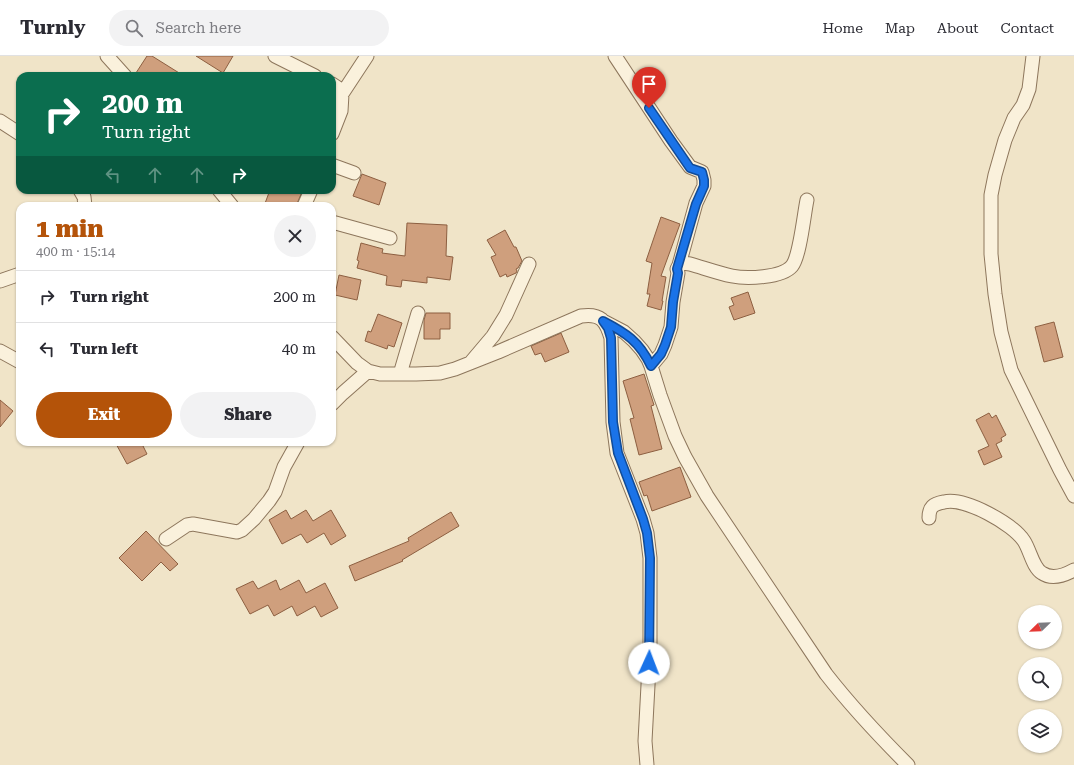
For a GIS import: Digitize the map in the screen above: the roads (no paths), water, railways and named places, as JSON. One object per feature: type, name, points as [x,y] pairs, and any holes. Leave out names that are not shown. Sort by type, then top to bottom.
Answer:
[{"type":"street","points":[[107,56],[121,72]]},
{"type":"street","points":[[275,56],[307,72]]},
{"type":"street","points":[[336,124],[341,111],[342,94],[367,56]]},
{"type":"street","points":[[616,56],[690,168],[702,172],[704,180],[704,186],[696,204],[677,269],[678,273],[673,302],[671,327],[661,354],[651,366]]},
{"type":"street","points":[[1033,56],[1028,89],[1005,140],[995,175],[991,196],[991,254],[1001,332],[1011,370],[1074,496]]},
{"type":"street","points":[[336,87],[342,94]]},
{"type":"street","points":[[0,121],[16,131]]},
{"type":"street","points":[[336,166],[354,173]]},
{"type":"street","points":[[222,194],[229,202]]},
{"type":"street","points":[[679,265],[683,263],[690,264],[734,276],[760,277],[778,274],[787,270],[792,267],[798,250],[807,200]]},
{"type":"street","points":[[336,223],[390,238]]},
{"type":"street","points":[[470,363],[493,336],[506,315],[529,264]]},
{"type":"street","points":[[0,281],[16,275]]},
{"type":"street","points":[[400,374],[418,313]]},
{"type":"street","points":[[336,341],[357,363],[368,371],[380,374],[440,373],[455,369],[498,352],[582,316],[596,316],[624,332],[642,350],[651,366],[675,436],[707,496],[826,674],[851,704],[908,765]]},
{"type":"street","points":[[603,321],[608,328],[611,338],[613,422],[618,453],[643,519],[649,547],[650,648],[645,741],[647,765]]},
{"type":"street","points":[[0,351],[16,360]]},
{"type":"street","points":[[336,400],[368,371]]},
{"type":"street","points":[[166,539],[187,525],[193,524],[238,532],[242,530],[269,502],[275,492],[284,467],[296,446]]},
{"type":"street","points":[[929,518],[929,510],[932,506],[945,501],[966,503],[993,516],[1016,532],[1024,541],[1031,553],[1036,567],[1041,573],[1056,577],[1062,576],[1074,570]]}]
